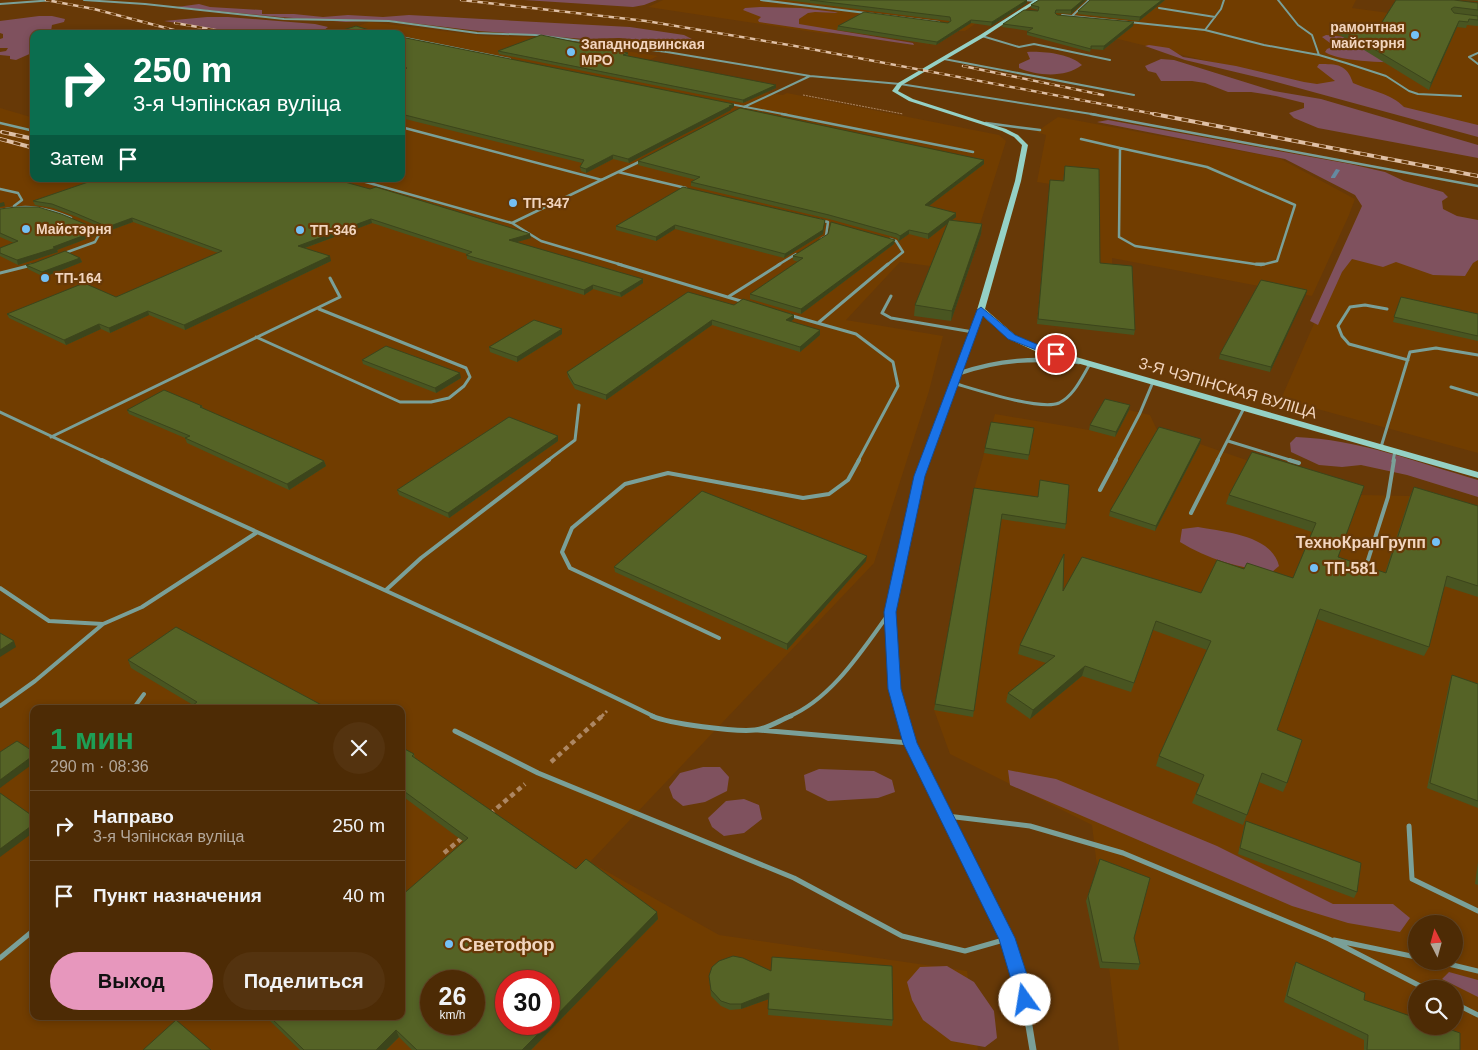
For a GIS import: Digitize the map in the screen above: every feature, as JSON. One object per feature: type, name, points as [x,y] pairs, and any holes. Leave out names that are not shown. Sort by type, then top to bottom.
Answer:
[{"type":"main road","points":[[981,310],[1018,181],[1025,145],[1016,136],[986,123],[901,96],[895,91],[900,84],[1037,1]]},
{"type":"main road","name":"3-Я ЧЭПІНСКАЯ ВУЛІЦА","points":[[981,310],[1012,337],[1038,349],[1478,474]]},
{"type":"street","points":[[981,310],[919,476],[890,612],[894,689],[910,743],[945,815],[970,860],[1007,938],[1022,984],[1033,1050]]},
{"type":"street","points":[[957,374],[984,364],[1013,359],[1044,359],[1090,364]]},
{"type":"lane","points":[[0,4],[54,0]]},
{"type":"lane","points":[[84,0],[145,4],[284,19],[388,22],[477,33],[535,35],[677,54],[851,82],[900,84],[1047,106],[1478,186]]},
{"type":"lane","points":[[760,0],[938,22]]},
{"type":"lane","points":[[1024,0],[1037,1]]},
{"type":"lane","points":[[1072,16],[1089,0]]},
{"type":"lane","points":[[1205,30],[1224,0]]},
{"type":"lane","points":[[1278,0],[1298,25],[1312,35],[1319,56]]},
{"type":"lane","points":[[1159,8],[1215,17]]},
{"type":"lane","points":[[1023,10],[1032,12]]},
{"type":"lane","points":[[1057,15],[1205,30],[1264,45],[1319,56],[1386,76],[1409,91],[1418,94],[1461,96]]},
{"type":"lane","points":[[982,36],[1006,44],[1019,46],[1034,44],[1110,60]]},
{"type":"lane","points":[[405,38],[519,61]]},
{"type":"lane","points":[[1478,53],[1469,57],[1478,64]]},
{"type":"lane","points":[[944,59],[1134,95]]},
{"type":"lane","points":[[735,112],[810,76]]},
{"type":"lane","points":[[724,103],[973,152]]},
{"type":"lane","points":[[0,123],[30,130]]},
{"type":"lane","points":[[986,123],[1040,130]]},
{"type":"lane","points":[[405,128],[602,180]]},
{"type":"lane","points":[[1081,139],[1120,147],[1207,167],[1295,205],[1277,261],[1261,265],[1154,249],[1135,246],[1120,237],[1120,147]]},
{"type":"lane","points":[[512,223],[649,157]]},
{"type":"lane","points":[[618,172],[694,190]]},
{"type":"lane","points":[[366,182],[512,223],[541,241],[746,302]]},
{"type":"lane","points":[[0,189],[18,193],[22,200],[12,207]]},
{"type":"lane","points":[[0,210],[36,205],[51,209],[76,220]]},
{"type":"lane","points":[[818,220],[836,224]]},
{"type":"lane","points":[[818,241],[826,236],[828,222]]},
{"type":"lane","points":[[60,255],[95,242],[101,231],[84,224]]},
{"type":"lane","points":[[818,323],[903,252],[896,241],[887,238]]},
{"type":"lane","points":[[728,297],[801,251]]},
{"type":"lane","points":[[0,273],[34,264]]},
{"type":"lane","points":[[51,437],[256,337],[319,309],[340,297],[330,278]]},
{"type":"lane","points":[[891,296],[882,313],[891,318],[973,332]]},
{"type":"lane","points":[[1386,309],[1365,305],[1350,307],[1338,326],[1342,336],[1349,344],[1408,360]]},
{"type":"lane","points":[[256,337],[400,402],[424,403],[447,400],[463,389],[470,377],[466,368],[319,309]]},
{"type":"lane","points":[[718,638],[570,568],[562,552],[572,528],[625,484],[659,475],[668,473],[802,498],[829,494],[848,480],[898,386],[894,362],[856,334],[782,313]]},
{"type":"lane","points":[[1381,447],[1410,352],[1422,347],[1443,347],[1478,355]]},
{"type":"lane","points":[[954,383],[1026,404],[1058,404],[1074,390],[1090,364]]},
{"type":"lane","points":[[1100,490],[1140,413],[1153,382]]},
{"type":"lane","points":[[1451,387],[1478,394]]},
{"type":"lane","points":[[386,590],[421,558],[575,440],[579,405]]},
{"type":"lane","points":[[1192,514],[1244,408]]},
{"type":"lane","points":[[0,412],[256,534],[386,590],[547,664],[659,719],[703,727],[910,743]]},
{"type":"lane","points":[[1228,441],[1299,463]]},
{"type":"lane","points":[[1368,560],[1388,497],[1395,451]]},
{"type":"lane","points":[[0,706],[35,681],[102,624],[142,607],[256,534]]},
{"type":"lane","points":[[0,588],[49,621],[102,624]]},
{"type":"lane","points":[[756,730],[805,710],[849,668],[890,612]]},
{"type":"lane","points":[[136,705],[144,694]]},
{"type":"lane","points":[[455,731],[538,773],[794,878],[902,936],[965,951],[1007,938]]},
{"type":"lane","points":[[945,815],[1030,826],[1123,853],[1329,939],[1409,980]]},
{"type":"lane","points":[[1409,826],[1412,879],[1478,911]]},
{"type":"lane","points":[[0,958],[30,933]]},
{"type":"lane","points":[[1329,939],[1408,955]]},
{"type":"lane","points":[[1463,967],[1478,971]]},
{"type":"lane","points":[[1463,1008],[1478,1015]]},
{"type":"path","points":[[782,90],[907,115]]},
{"type":"path","points":[[487,816],[564,752],[618,700]]},
{"type":"path","points":[[444,853],[466,835]]},
{"type":"shaded area","points":[[524,0],[657,0],[633,7]]},
{"type":"shaded area","points":[[663,0],[1009,0],[965,31],[957,31],[936,45],[837,30],[827,34],[648,7]]},
{"type":"shaded area","points":[[1056,0],[1356,0],[1352,8],[1478,25],[1478,128],[1029,17]]},
{"type":"shaded area","points":[[199,4],[210,7],[262,10],[262,14],[294,14],[323,17],[409,15],[630,27],[684,35],[692,39],[678,43],[619,38],[585,39],[479,31],[386,20],[346,22],[177,7]]},
{"type":"shaded area","points":[[745,8],[801,8],[835,12],[838,13],[808,13],[799,19],[799,24],[913,43],[914,45],[759,22],[758,20],[761,17],[743,10]]},
{"type":"shaded area","points":[[39,16],[65,19],[64,22],[52,25],[51,30],[30,30],[30,54],[16,60],[10,59],[10,56],[0,55],[0,52],[6,51],[8,48],[0,48],[0,39],[3,38],[3,34],[0,33],[0,21]]},
{"type":"shaded area","points":[[228,17],[315,24],[328,27],[324,30],[222,30],[164,21]]},
{"type":"shaded area","points":[[370,22],[484,36],[538,37],[658,56],[623,72],[783,95],[787,93],[999,135],[1006,141],[977,234],[961,270],[900,262],[846,320],[943,336],[929,391],[874,563],[590,862],[719,935],[967,971],[978,1050],[0,1050],[0,108],[30,117],[30,182],[405,182],[405,30],[345,30]]},
{"type":"shaded area","points":[[1326,35],[1346,37],[1414,63],[1368,61],[1333,56],[1325,52],[1334,46],[1322,37]]},
{"type":"shaded area","points":[[1145,46],[1169,48],[1183,57],[1236,66],[1317,84],[1335,81],[1317,67],[1319,64],[1340,66],[1348,72],[1353,83],[1387,96],[1404,107],[1478,125],[1478,137],[1269,80],[1185,60]]},
{"type":"shaded area","points":[[1027,52],[1056,54],[1071,58],[1082,65],[1060,74],[1034,73],[1019,68],[1019,64],[1030,59]]},
{"type":"shaded area","points":[[1161,59],[1174,60],[1274,91],[1321,99],[1478,145],[1478,158],[1318,128],[1294,118],[1289,113],[1304,108],[1304,103],[1276,96],[1251,92],[1228,92],[1205,83],[1192,81],[1161,81],[1156,73],[1148,71],[1145,66]]},
{"type":"shaded area","points":[[1058,117],[1279,158],[1355,199],[1312,296],[1112,258],[1112,267],[1043,261],[1050,184],[1037,182],[1046,135],[1036,132]]},
{"type":"shaded area","points":[[1108,120],[1350,164],[1385,172],[1404,181],[1443,192],[1448,197],[1442,201],[1443,209],[1457,216],[1478,220],[1478,260],[1473,263],[1465,276],[1433,275],[1396,262],[1383,267],[1352,259],[1342,272],[1318,325],[1310,321],[1362,206],[1355,195],[1285,159],[1097,122]]},
{"type":"shaded area","points":[[1368,200],[1478,224],[1478,453],[1281,399]]},
{"type":"shaded area","points":[[1104,404],[1150,415],[1158,432],[1361,495],[1410,496],[1478,516],[1478,1050],[1119,1050],[1092,825],[950,754],[934,710],[973,493],[995,414],[1089,430]]},
{"type":"shaded area","points":[[1296,437],[1342,442],[1365,447],[1478,480],[1478,497],[1407,475],[1361,465],[1342,467],[1319,465],[1291,452],[1290,443]]},
{"type":"shaded area","points":[[1198,527],[1233,533],[1257,541],[1275,556],[1279,566],[1272,572],[1248,568],[1213,558],[1180,542],[1182,529]]},
{"type":"shaded area","points":[[703,767],[720,767],[729,777],[727,791],[705,802],[683,806],[673,798],[669,787],[680,773]]},
{"type":"shaded area","points":[[819,769],[874,771],[892,780],[895,792],[878,798],[828,801],[806,790],[804,775]]},
{"type":"shaded area","points":[[1008,770],[1056,779],[1217,846],[1333,904],[1393,904],[1408,916],[1408,921],[1400,932],[1348,923],[1292,906],[1010,785]]},
{"type":"shaded area","points":[[744,799],[759,805],[762,819],[744,833],[724,836],[712,827],[708,818],[726,801]]},
{"type":"shaded area","points":[[947,966],[974,982],[994,1011],[997,1038],[985,1047],[951,1041],[923,1020],[912,1000],[907,982],[920,967]]},
{"type":"shaded area","points":[[1449,972],[1478,980],[1478,997],[1463,990],[1463,980],[1442,979]]},
{"type":"building","points":[[810,0],[1027,0],[992,22],[971,20],[937,42],[838,26],[864,12],[948,23],[951,21],[950,17]]},
{"type":"building","points":[[1039,0],[1083,0],[1071,10],[1056,10],[1055,13],[1057,15],[1134,22],[1104,46],[1091,46],[1091,49],[1027,32],[1033,28],[1003,24],[1024,10],[1038,11],[1039,7],[1031,5]]},
{"type":"building","points":[[1090,0],[1162,0],[1140,17],[1078,11]]},
{"type":"building","points":[[1396,0],[1454,0],[1478,3],[1478,10],[1454,7],[1451,9],[1454,13],[1478,16],[1478,20],[1459,21],[1431,83],[1332,24],[1377,30]]},
{"type":"building","points":[[356,26],[370,30],[343,30]]},
{"type":"building","points":[[541,35],[628,53],[623,55],[776,85],[743,100],[498,51]]},
{"type":"building","points":[[405,38],[734,104],[628,159],[613,155],[586,169],[580,167],[584,160],[405,115],[405,69],[407,68],[405,68]]},
{"type":"building","points":[[740,108],[984,160],[925,205],[956,213],[928,234],[909,230],[900,236],[829,215],[691,182],[700,177],[638,161]]},
{"type":"building","points":[[1065,166],[1099,169],[1100,263],[1132,266],[1135,330],[1038,319],[1050,180],[1064,181]]},
{"type":"building","points":[[88,182],[345,182],[370,189],[376,187],[528,233],[530,234],[509,240],[643,279],[620,293],[593,285],[584,290],[466,255],[472,252],[371,219],[298,246],[330,256],[184,325],[148,311],[109,328],[99,324],[64,340],[7,314],[84,283],[116,297],[222,251],[132,218],[102,229],[101,224],[75,213],[52,204],[33,201]]},
{"type":"building","points":[[683,187],[825,220],[823,230],[785,254],[675,225],[656,237],[616,226]]},
{"type":"building","points":[[38,207],[95,228],[93,232],[53,247],[56,248],[17,260],[0,253],[0,248],[18,241],[0,233],[0,209]]},
{"type":"building","points":[[949,220],[982,224],[952,311],[915,305]]},
{"type":"building","points":[[831,222],[895,240],[801,309],[750,294],[803,258],[793,256],[828,234]]},
{"type":"building","points":[[65,251],[80,258],[42,272],[26,265],[34,263]]},
{"type":"building","points":[[1261,280],[1307,290],[1271,367],[1220,354]]},
{"type":"building","points":[[688,292],[734,305],[743,299],[794,315],[786,320],[820,330],[800,347],[712,320],[606,395],[574,384],[567,372]]},
{"type":"building","points":[[1401,297],[1478,314],[1478,336],[1394,317]]},
{"type":"building","points":[[534,320],[562,329],[517,357],[489,347]]},
{"type":"building","points":[[386,346],[460,373],[435,388],[362,360]]},
{"type":"building","points":[[164,390],[324,461],[287,484],[185,438],[190,436],[127,410]]},
{"type":"building","points":[[1105,399],[1130,405],[1116,432],[1090,425]]},
{"type":"building","points":[[509,417],[558,436],[448,513],[397,490]]},
{"type":"building","points":[[991,422],[1034,428],[1029,455],[985,448]]},
{"type":"building","points":[[1159,427],[1201,439],[1156,526],[1110,511]]},
{"type":"building","points":[[1252,452],[1364,486],[1338,557],[1386,573],[1414,487],[1478,506],[1478,586],[1447,576],[1429,647],[1320,609],[1277,730],[1302,740],[1287,783],[1262,773],[1247,815],[1196,794],[1204,775],[1159,756],[1211,641],[1156,621],[1134,683],[1085,666],[1033,710],[1008,693],[1055,656],[1020,645],[1064,554],[1063,591],[1082,557],[1201,593],[1217,560],[1244,569],[1247,563],[1293,578],[1316,523],[1229,495]]},
{"type":"building","points":[[1040,480],[1069,485],[1066,524],[1002,514],[974,711],[935,704],[974,488],[1038,497]]},
{"type":"building","points":[[702,491],[867,556],[787,644],[614,567]]},
{"type":"building","points":[[176,627],[322,705],[193,705],[197,702],[128,660]]},
{"type":"building","points":[[0,633],[14,641],[0,650]]},
{"type":"building","points":[[1452,675],[1478,684],[1478,801],[1430,783]]},
{"type":"building","points":[[17,741],[30,749],[30,758],[0,780],[0,752]]},
{"type":"building","points":[[405,749],[414,754],[412,756],[576,869],[586,859],[657,912],[560,1012],[560,970],[495,970],[495,1035],[537,1035],[522,1050],[417,1050],[396,1030],[376,1050],[304,1050],[273,1020],[405,1020],[405,893],[468,838],[405,792]]},
{"type":"building","points":[[0,793],[30,814],[30,827],[0,849]]},
{"type":"building","points":[[1246,821],[1361,863],[1357,892],[1240,848]]},
{"type":"building","points":[[1100,859],[1150,878],[1134,938],[1140,964],[1102,962],[1088,896]]},
{"type":"building","points":[[733,956],[743,958],[771,971],[772,957],[892,966],[893,1020],[768,1009],[769,993],[741,1004],[730,1004],[721,1001],[711,990],[709,976],[712,967],[719,961]]},
{"type":"building","points":[[1296,962],[1365,993],[1364,1000],[1408,1015],[1408,1035],[1460,1035],[1460,1050],[1367,1050],[1368,1035],[1287,996]]},
{"type":"building","points":[[176,1020],[211,1050],[143,1050]]},
{"type":"waterway","points":[[1333,177],[1338,170]]},
{"type":"railway","points":[[46,0],[94,9],[174,30]]},
{"type":"railway","points":[[461,0],[646,21],[795,46],[1160,115]]},
{"type":"railway","points":[[175,23],[215,30]]},
{"type":"railway","points":[[963,66],[1103,95]]},
{"type":"railway","points":[[1154,114],[1478,176]]},
{"type":"railway","points":[[2,132],[30,138]]},
{"type":"railway","points":[[0,139],[30,147]]},
{"type":"place","name":"рамонтная майстэрня","points":[[1415,35]]},
{"type":"place","name":"Западнодвинская МРО","points":[[571,52]]},
{"type":"place","name":"ТП-347","points":[[513,203]]},
{"type":"place","name":"Майстэрня","points":[[26,229]]},
{"type":"place","name":"ТП-346","points":[[300,230]]},
{"type":"place","name":"ТП-164","points":[[45,278]]},
{"type":"place","name":"ТехноКранГрупп","points":[[1436,542]]},
{"type":"place","name":"ТП-581","points":[[1314,568]]},
{"type":"place","name":"Светофор","points":[[449,944]]},
{"type":"route","points":[[1025,1000],[1022,984],[1007,938],[970,860],[945,815],[910,743],[894,689],[890,612],[919,476],[981,310],[1012,337],[1038,349],[1056,354]]}]
